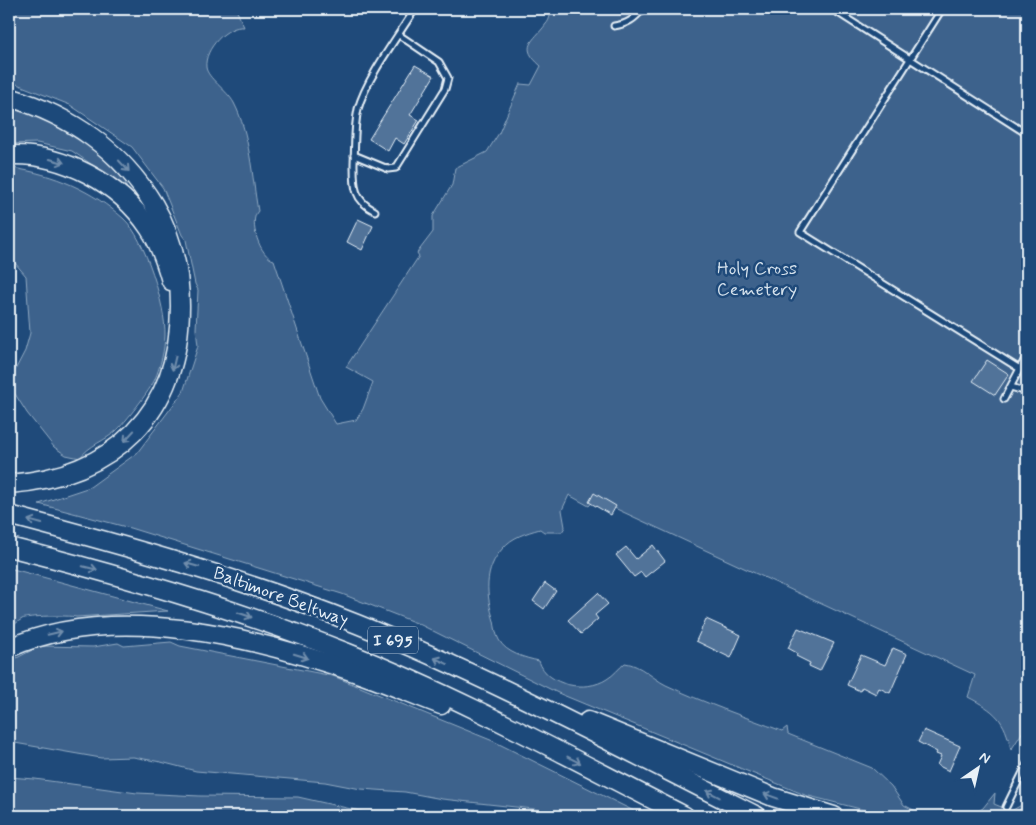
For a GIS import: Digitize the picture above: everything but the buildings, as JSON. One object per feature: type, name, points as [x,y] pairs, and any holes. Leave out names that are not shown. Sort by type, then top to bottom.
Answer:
[{"type":"highway","points":[[9,97],[67,119],[106,147],[142,186],[166,227],[180,277],[180,325],[172,370],[164,390],[151,411],[123,443],[101,458],[79,469],[54,478],[9,484]]},
{"type":"highway","points":[[9,155],[45,158],[71,165],[94,177],[130,206],[149,228],[161,251],[171,279],[180,325]]},
{"type":"highway","name":"Baltimore Beltway","points":[[9,515],[108,541],[219,574],[360,625],[465,672],[757,816]]},
{"type":"highway","name":"Baltimore Beltway","points":[[9,547],[174,592],[280,627],[350,654],[417,683],[531,738],[685,816]]},
{"type":"highway","points":[[9,648],[41,637],[97,627],[146,625],[190,630],[285,651],[360,674],[531,738]]},
{"type":"highway","points":[[465,672],[773,797],[834,816]]},
{"type":"lane","points":[[375,211],[360,202],[356,193],[355,126],[359,107],[369,84],[415,9]]},
{"type":"lane","points":[[614,26],[633,20],[643,9]]},
{"type":"lane","points":[[832,9],[1027,134]]},
{"type":"lane","points":[[942,9],[800,232],[1020,368]]},
{"type":"lane","points":[[354,155],[388,169],[396,168],[445,89],[448,78],[439,62],[399,35]]},
{"type":"lane","points":[[1004,399],[1027,356]]},
{"type":"lane","points":[[1011,387],[1027,392]]},
{"type":"lane","points":[[1006,807],[1027,764]]},
{"type":"green space","name":"Holy Cross Cemetery","points":[[9,9],[236,9],[244,27],[237,27],[231,30],[218,40],[209,53],[206,67],[210,75],[231,98],[244,128],[258,211],[254,222],[257,238],[264,252],[274,260],[320,398],[336,424],[356,420],[363,409],[373,382],[346,367],[419,256],[417,253],[433,232],[433,216],[452,185],[455,168],[487,152],[499,133],[520,84],[531,85],[541,66],[530,54],[530,44],[549,19],[552,9],[1027,9],[1027,725],[1011,750],[1009,739],[1002,723],[992,712],[968,697],[975,675],[595,499],[589,506],[569,495],[562,510],[565,527],[562,532],[544,532],[540,529],[525,534],[511,541],[497,556],[489,574],[488,592],[496,633],[502,645],[516,654],[539,661],[543,670],[550,676],[568,685],[589,686],[598,683],[610,677],[625,663],[631,664],[666,685],[709,704],[782,731],[787,727],[788,734],[872,768],[891,786],[904,805],[925,816],[888,816],[805,795],[558,693],[419,624],[342,594],[130,528],[39,504],[90,487],[137,453],[183,392],[198,346],[196,329],[198,290],[195,284],[186,240],[182,235],[163,188],[132,147],[70,105],[9,81]]},
{"type":"green space","points":[[9,108],[57,123],[92,147],[126,182],[126,188],[72,151],[37,143],[9,144]]},
{"type":"green space","points":[[12,168],[58,179],[72,185],[99,200],[124,219],[132,228],[146,257],[153,274],[162,308],[165,335],[164,346],[159,369],[153,384],[120,427],[80,458],[66,455],[54,447],[27,413],[10,386],[13,374],[25,351],[30,333],[26,276],[9,256],[9,169]]},
{"type":"green space","points":[[9,568],[168,611],[76,617],[31,617],[22,619],[9,629]]},
{"type":"green space","points":[[171,642],[180,646],[333,676],[493,741],[644,816],[564,816],[534,809],[442,799],[405,792],[361,789],[325,782],[196,771],[133,757],[101,758],[9,742],[9,662],[40,646],[93,647],[118,643],[124,646]]},
{"type":"green space","points":[[9,777],[137,793],[298,797],[382,816],[9,816]]},
{"type":"green space","points":[[995,793],[994,804],[1011,811],[1027,802],[1013,816],[971,816],[983,808]]}]
